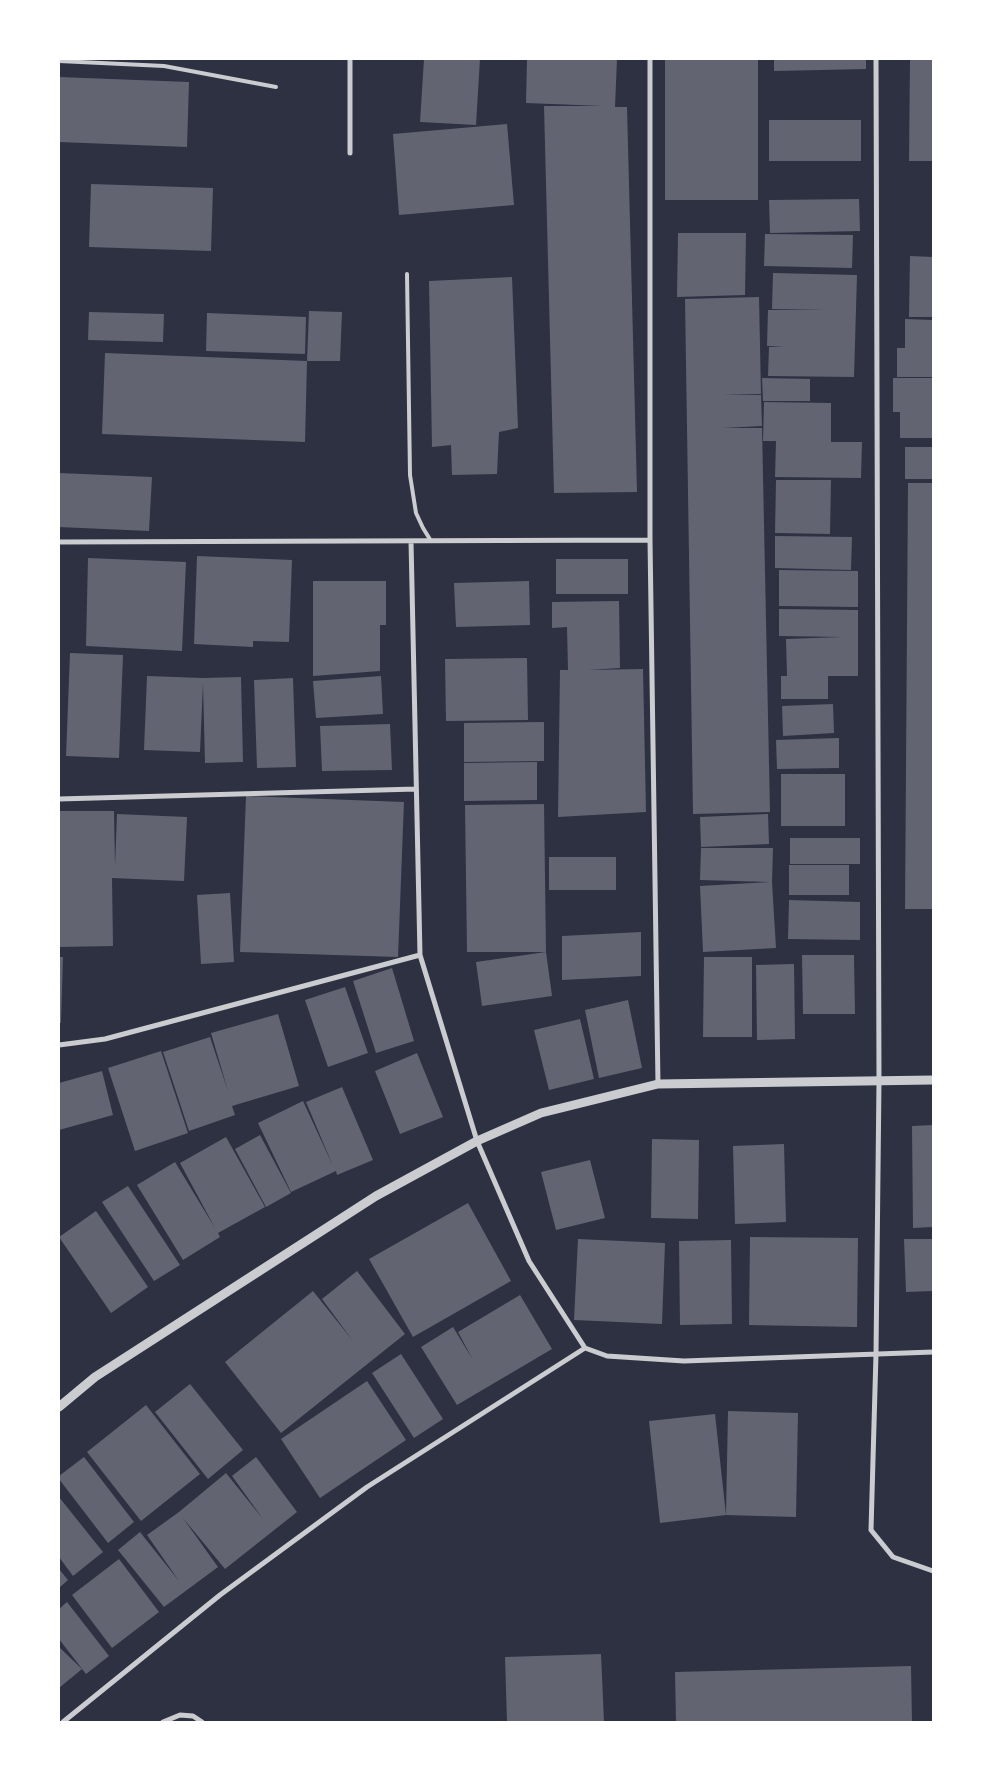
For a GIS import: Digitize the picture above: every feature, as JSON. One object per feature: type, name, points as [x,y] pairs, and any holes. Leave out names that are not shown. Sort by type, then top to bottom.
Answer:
[{"type":"street","points":[[350,59],[350,153]]},
{"type":"street","points":[[650,59],[650,540],[658,1084]]},
{"type":"street","points":[[876,59],[879,1081],[876,1354],[871,1530],[893,1557],[933,1571]]},
{"type":"street","points":[[59,542],[650,540]]},
{"type":"street","points":[[411,541],[420,955],[477,1141],[529,1261],[586,1348],[607,1356],[684,1361],[933,1352]]},
{"type":"street","points":[[59,799],[416,789]]},
{"type":"street","points":[[59,1045],[105,1039],[420,955]]},
{"type":"street","points":[[59,1407],[96,1377],[376,1196],[477,1141],[541,1113],[658,1084],[933,1080]]},
{"type":"street","points":[[63,1722],[220,1595],[366,1487],[586,1348]]},
{"type":"street","points":[[164,1722],[180,1715],[193,1716],[202,1722]]},
{"type":"lane","points":[[59,60],[164,66],[276,87]]},
{"type":"lane","points":[[407,274],[410,475],[416,513],[431,541]]},
{"type":"building","points":[[424,59],[480,59],[476,125],[420,122]]},
{"type":"building","points":[[527,59],[617,59],[615,107],[627,107],[637,492],[554,493],[544,106],[603,106],[526,103]]},
{"type":"building","points":[[665,59],[758,59],[758,200],[665,200]]},
{"type":"building","points":[[774,59],[866,59],[866,69],[774,71]]},
{"type":"building","points":[[910,59],[933,59],[933,161],[909,161]]},
{"type":"building","points":[[59,77],[189,82],[187,147],[59,142]]},
{"type":"building","points":[[769,120],[861,120],[861,161],[769,161]]},
{"type":"building","points":[[507,124],[514,205],[399,215],[393,134]]},
{"type":"building","points":[[91,184],[213,188],[211,251],[89,247]]},
{"type":"building","points":[[859,199],[860,231],[770,233],[769,200]]},
{"type":"building","points":[[678,233],[746,233],[745,295],[677,297]]},
{"type":"building","points":[[765,234],[853,235],[852,268],[764,266]]},
{"type":"building","points":[[910,256],[933,257],[933,317],[909,317]]},
{"type":"building","points":[[773,273],[857,275],[854,377],[768,376],[769,347],[784,346],[767,346],[768,310],[826,310],[772,309]]},
{"type":"building","points":[[512,277],[518,428],[499,432],[497,474],[452,475],[451,445],[432,447],[429,281]]},
{"type":"building","points":[[759,297],[761,394],[723,395],[761,395],[762,426],[723,428],[762,428],[770,812],[693,814],[685,299]]},
{"type":"building","points":[[309,311],[342,312],[340,361],[307,361]]},
{"type":"building","points":[[89,312],[164,314],[163,342],[88,340]]},
{"type":"building","points":[[207,313],[306,317],[305,354],[206,351]]},
{"type":"building","points":[[905,319],[933,320],[933,377],[897,377],[897,348],[905,348]]},
{"type":"building","points":[[105,353],[307,361],[305,442],[102,434]]},
{"type":"building","points":[[762,378],[810,379],[810,401],[763,401]]},
{"type":"building","points":[[893,378],[933,378],[933,438],[900,438],[900,412],[893,412]]},
{"type":"building","points":[[764,402],[831,403],[831,442],[862,442],[861,478],[775,477],[776,441],[763,441]]},
{"type":"building","points":[[905,447],[933,447],[933,479],[905,479]]},
{"type":"building","points":[[59,473],[152,477],[149,531],[59,527]]},
{"type":"building","points":[[776,480],[831,480],[830,534],[775,533]]},
{"type":"building","points":[[908,483],[933,483],[933,909],[905,909]]},
{"type":"building","points":[[775,536],[852,537],[851,570],[775,568]]},
{"type":"building","points":[[197,556],[292,560],[289,642],[253,641],[253,647],[194,644]]},
{"type":"building","points":[[88,558],[186,562],[182,651],[86,646]]},
{"type":"building","points":[[556,559],[628,559],[628,594],[556,594]]},
{"type":"building","points":[[779,570],[858,571],[858,607],[779,606]]},
{"type":"building","points":[[313,581],[386,581],[386,625],[380,625],[380,671],[313,676]]},
{"type":"building","points":[[529,581],[530,625],[456,627],[454,583]]},
{"type":"building","points":[[619,601],[620,668],[588,670],[643,669],[646,812],[558,817],[560,670],[568,670],[567,627],[552,628],[552,602]]},
{"type":"building","points":[[779,609],[858,610],[858,676],[828,676],[828,699],[781,699],[781,676],[787,676],[786,639],[842,637],[779,636]]},
{"type":"building","points":[[70,653],[123,655],[119,758],[66,756]]},
{"type":"building","points":[[527,658],[528,720],[446,721],[445,659]]},
{"type":"building","points":[[147,676],[241,677],[243,762],[205,763],[203,684],[200,752],[144,750]]},
{"type":"building","points":[[381,676],[383,714],[316,718],[313,681]]},
{"type":"building","points":[[293,678],[296,767],[257,768],[254,680]]},
{"type":"building","points":[[833,704],[834,733],[783,736],[782,706]]},
{"type":"building","points":[[544,722],[544,761],[464,762],[464,723]]},
{"type":"building","points":[[390,724],[392,770],[322,771],[320,726]]},
{"type":"building","points":[[839,738],[839,768],[777,769],[776,740]]},
{"type":"building","points":[[537,762],[537,800],[464,801],[464,763]]},
{"type":"building","points":[[781,774],[845,774],[845,826],[781,826]]},
{"type":"building","points":[[246,796],[404,802],[398,957],[240,952]]},
{"type":"building","points":[[544,804],[546,952],[467,952],[465,805]]},
{"type":"building","points":[[59,811],[114,811],[115,866],[117,814],[187,817],[184,881],[112,878],[113,946],[59,947]]},
{"type":"building","points":[[768,814],[769,844],[701,847],[700,817]]},
{"type":"building","points":[[790,838],[860,838],[860,864],[790,864]]},
{"type":"building","points":[[701,848],[773,848],[772,882],[776,948],[703,952],[700,886],[770,882],[700,880]]},
{"type":"building","points":[[549,857],[616,857],[616,890],[549,890]]},
{"type":"building","points":[[789,865],[849,865],[849,895],[789,895]]},
{"type":"building","points":[[230,893],[234,962],[201,964],[197,895]]},
{"type":"building","points":[[789,900],[860,902],[860,940],[788,939]]},
{"type":"building","points":[[641,932],[641,976],[562,980],[562,936]]},
{"type":"building","points":[[546,952],[552,996],[482,1006],[476,962]]},
{"type":"building","points":[[802,955],[854,955],[855,1014],[803,1014]]},
{"type":"building","points":[[59,957],[63,957],[61,1023],[59,1023]]},
{"type":"building","points":[[704,957],[752,957],[752,1037],[703,1037]]},
{"type":"building","points":[[794,964],[795,1039],[757,1040],[756,965]]},
{"type":"building","points":[[392,968],[414,1041],[376,1053],[353,981]]},
{"type":"building","points":[[345,987],[368,1053],[328,1067],[305,1000]]},
{"type":"building","points":[[628,1000],[642,1068],[599,1078],[585,1010]]},
{"type":"building","points":[[278,1014],[299,1086],[232,1106],[235,1115],[189,1131],[163,1052],[210,1037],[228,1091],[211,1033]]},
{"type":"building","points":[[580,1019],[594,1079],[549,1090],[534,1030]]},
{"type":"building","points":[[161,1051],[188,1133],[135,1151],[108,1068]]},
{"type":"building","points":[[417,1053],[443,1117],[400,1134],[375,1071]]},
{"type":"building","points":[[102,1071],[113,1115],[59,1130],[59,1083]]},
{"type":"building","points":[[342,1087],[373,1160],[337,1175],[336,1171],[291,1192],[258,1123],[303,1101],[333,1166],[306,1102]]},
{"type":"building","points":[[933,1125],[933,1227],[913,1228],[912,1126]]},
{"type":"building","points":[[260,1135],[291,1193],[266,1207],[235,1149]]},
{"type":"building","points":[[226,1137],[265,1207],[218,1233],[220,1237],[183,1260],[137,1185],[175,1162],[215,1228],[180,1163]]},
{"type":"building","points":[[652,1139],[699,1140],[698,1219],[651,1218]]},
{"type":"building","points":[[784,1144],[786,1222],[735,1224],[733,1146]]},
{"type":"building","points":[[590,1160],[605,1218],[556,1230],[541,1172]]},
{"type":"building","points":[[128,1186],[180,1265],[154,1281],[102,1202]]},
{"type":"building","points":[[468,1203],[511,1281],[413,1337],[369,1259]]},
{"type":"building","points":[[96,1211],[148,1287],[111,1313],[59,1237]]},
{"type":"building","points":[[750,1237],[858,1238],[857,1327],[749,1325]]},
{"type":"building","points":[[578,1239],[665,1243],[662,1324],[574,1320]]},
{"type":"building","points":[[904,1239],[933,1239],[933,1291],[906,1292]]},
{"type":"building","points":[[731,1240],[732,1324],[680,1325],[679,1241]]},
{"type":"building","points":[[357,1271],[405,1334],[281,1433],[225,1362],[313,1291],[353,1341],[322,1299]]},
{"type":"building","points":[[520,1295],[552,1349],[457,1405],[421,1347],[453,1327],[473,1360],[458,1332]]},
{"type":"building","points":[[401,1354],[443,1419],[414,1438],[372,1373]]},
{"type":"building","points":[[367,1381],[406,1440],[320,1498],[281,1439]]},
{"type":"building","points":[[190,1384],[243,1450],[208,1479],[155,1412]]},
{"type":"building","points":[[146,1405],[200,1474],[141,1521],[87,1452]]},
{"type":"building","points":[[728,1411],[798,1413],[796,1517],[726,1515]]},
{"type":"building","points":[[715,1414],[726,1515],[660,1523],[649,1421]]},
{"type":"building","points":[[84,1457],[134,1522],[108,1543],[59,1479],[59,1476]]},
{"type":"building","points":[[256,1457],[297,1512],[225,1569],[183,1518],[218,1567],[164,1607],[118,1550],[140,1532],[179,1581],[147,1535],[179,1512],[226,1473],[263,1519],[232,1476]]},
{"type":"building","points":[[59,1497],[103,1552],[73,1576],[59,1557]]},
{"type":"building","points":[[119,1559],[159,1612],[112,1648],[72,1595]]},
{"type":"building","points":[[59,1569],[68,1580],[59,1588]]},
{"type":"building","points":[[67,1602],[109,1656],[86,1674],[59,1639],[59,1609]]},
{"type":"building","points":[[59,1647],[82,1669],[59,1688]]},
{"type":"building","points":[[601,1654],[604,1722],[507,1722],[505,1657]]},
{"type":"building","points":[[911,1666],[912,1722],[676,1722],[675,1672]]}]
